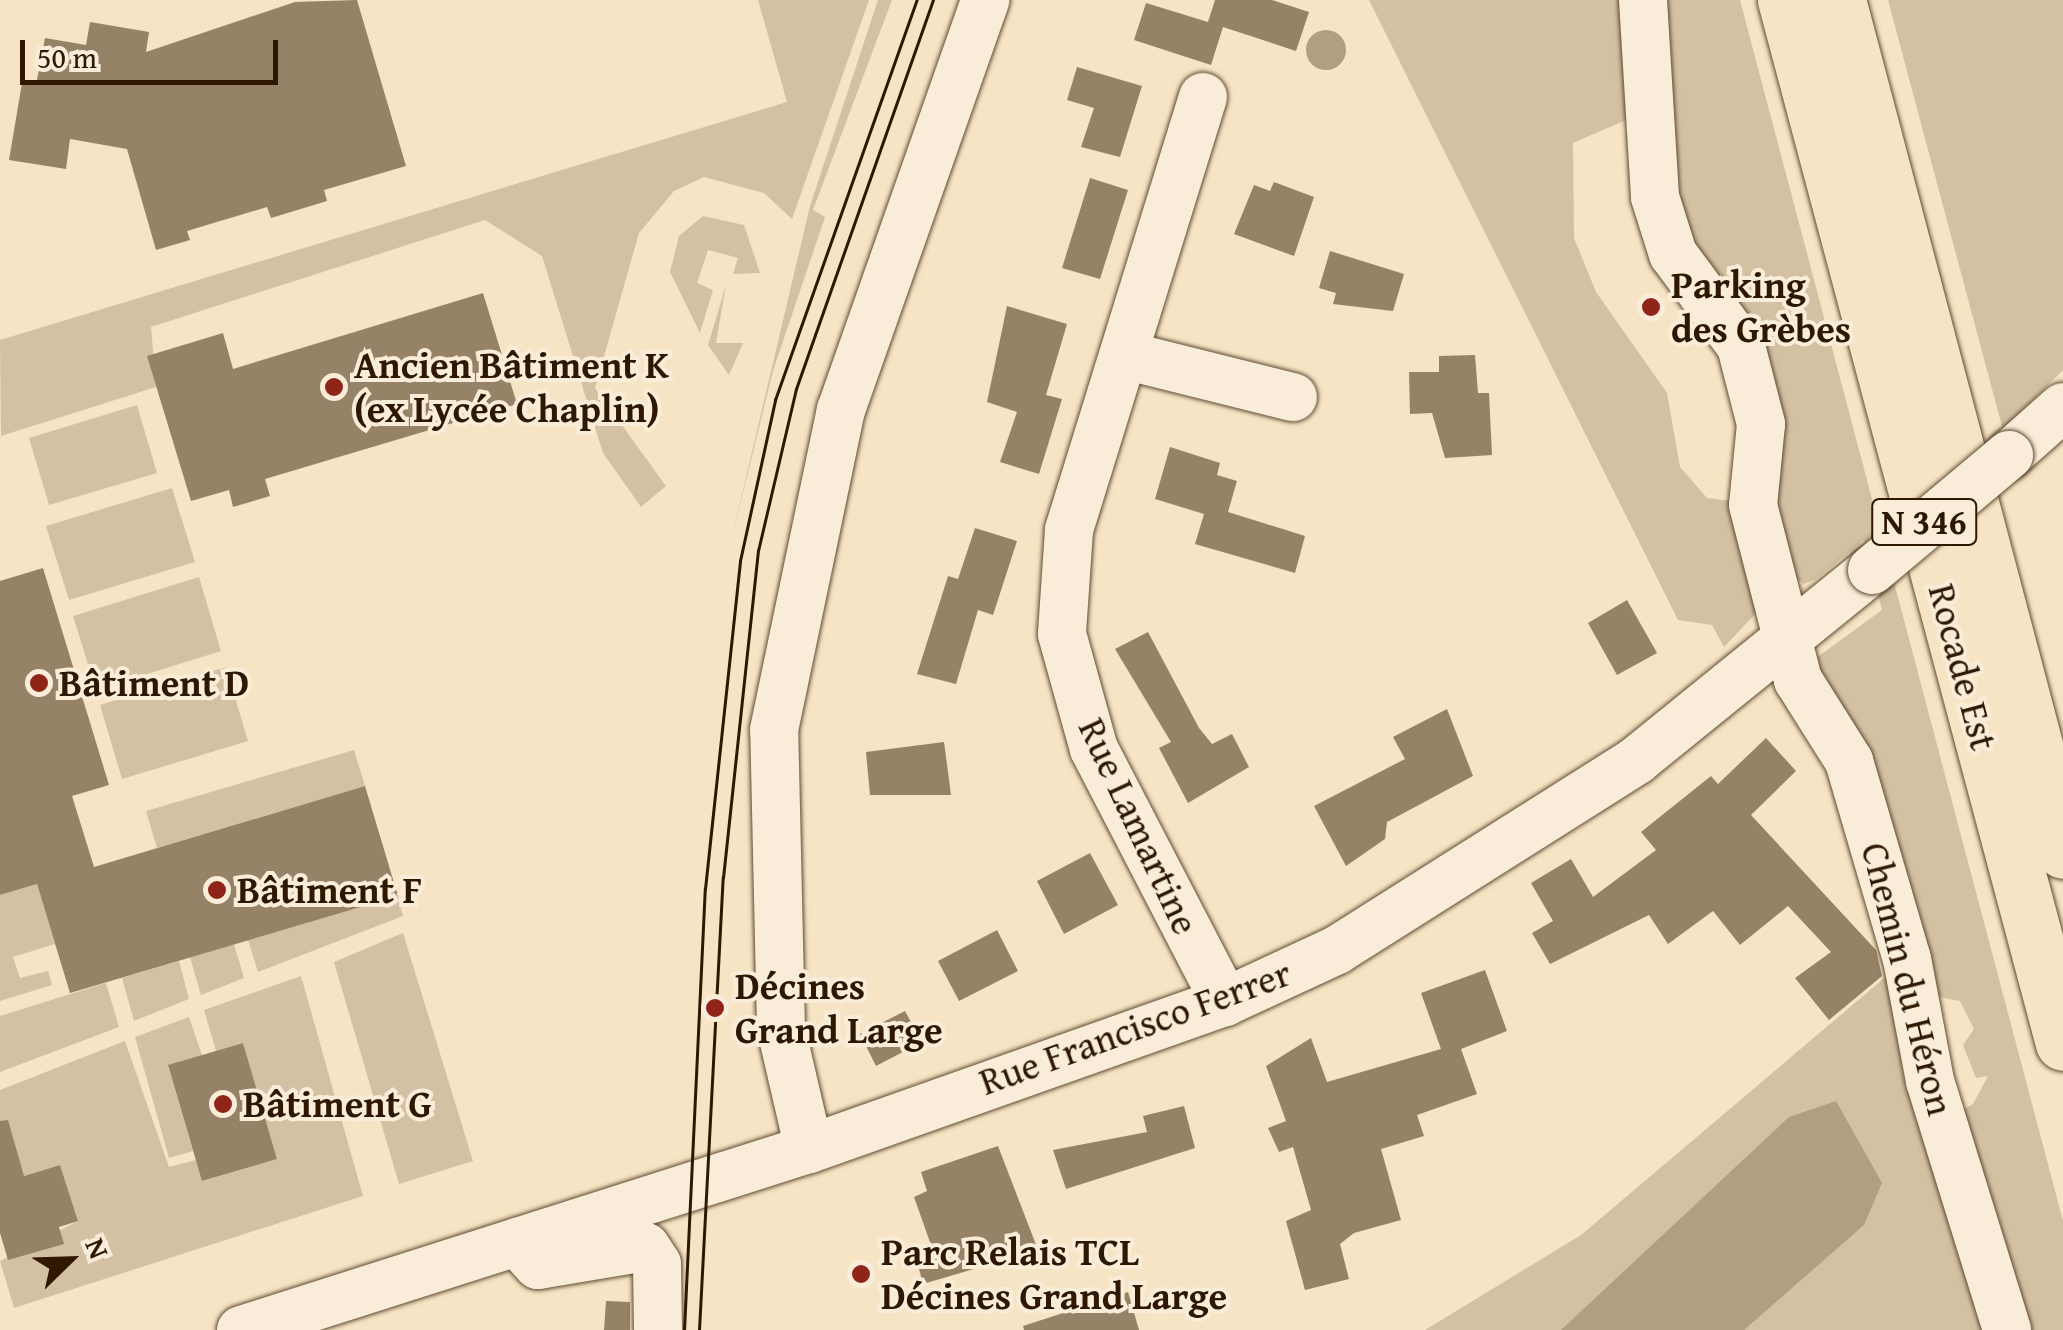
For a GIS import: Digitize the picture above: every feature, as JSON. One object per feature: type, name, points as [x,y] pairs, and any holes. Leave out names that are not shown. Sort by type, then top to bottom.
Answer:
[{"type":"highway","name":"Rocade Est","points":[[1785,0],[2063,1044]]},
{"type":"highway","name":"Rocade Est","points":[[1838,0],[2063,852]]},
{"type":"street","points":[[809,1149],[781,1029],[774,730],[842,410],[985,0]]},
{"type":"street","name":"Chemin du Héron","points":[[1644,0],[1655,197],[1673,254],[1741,346],[1761,424],[1753,505],[1798,680],[1849,761],[1906,959],[1930,1081],[2007,1330]]},
{"type":"street","name":"Rue Lamartine","points":[[1203,97],[1128,356],[1070,530],[1062,634],[1094,749],[1224,1002]]},
{"type":"street","points":[[1128,356],[1293,397]]},
{"type":"street","name":"Rue Francisco Ferrer","points":[[241,1330],[809,1149],[1224,1002],[1337,950],[1637,760],[1872,570],[2063,407]]},
{"type":"street","points":[[518,1242],[538,1265],[646,1246],[657,1264],[658,1330]]},
{"type":"shaded area","points":[[758,0],[869,0],[792,219],[764,193],[704,177],[674,191],[639,233],[595,388],[666,486],[641,507],[603,453],[542,256],[485,220],[151,327],[156,387],[1,436],[0,340],[787,102]]},
{"type":"shaded area","points":[[878,0],[892,0],[813,210],[825,217],[773,371],[731,541],[810,206]]},
{"type":"shaded area","points":[[1369,0],[1628,0],[1633,117],[1573,143],[1574,238],[1596,292],[1667,393],[1680,467],[1707,498],[1739,502],[1759,610],[1724,647],[1712,625],[1678,620]]},
{"type":"shaded area","points":[[1657,0],[1740,0],[2063,1221],[2063,1330],[2021,1330],[1952,1116],[1973,1104],[1988,1076],[1976,1078],[1963,1045],[1974,1029],[1960,1001],[1923,994],[1816,658],[1882,610],[1864,540],[1816,579],[1804,584],[1789,572],[1684,246]]},
{"type":"shaded area","points":[[1888,0],[2063,0],[2063,370],[2003,430]]},
{"type":"shaded area","points":[[1326,30],[1340,36],[1346,50],[1340,64],[1326,70],[1312,64],[1306,50],[1312,36]]},
{"type":"shaded area","points":[[703,216],[744,225],[760,273],[733,274],[738,258],[708,250],[697,283],[713,290],[700,333],[670,272],[679,236]]},
{"type":"shaded area","points":[[726,285],[716,343],[743,343],[729,375],[708,345]]},
{"type":"shaded area","points":[[137,405],[157,473],[49,505],[29,438]]},
{"type":"shaded area","points":[[172,488],[195,562],[69,600],[46,526]]},
{"type":"shaded area","points":[[199,577],[221,651],[96,690],[73,616]]},
{"type":"shaded area","points":[[226,667],[248,741],[122,779],[100,705]]},
{"type":"shaded area","points":[[354,750],[365,786],[157,848],[146,811]]},
{"type":"shaded area","points":[[37,884],[55,944],[13,957],[20,978],[48,971],[52,985],[0,1001],[0,895]]},
{"type":"shaded area","points":[[398,896],[403,916],[258,972],[248,940]]},
{"type":"shaded area","points":[[403,933],[473,1161],[399,1184],[334,962]]},
{"type":"shaded area","points":[[234,944],[244,978],[201,995],[190,957]]},
{"type":"shaded area","points":[[179,961],[189,999],[134,1021],[122,978]]},
{"type":"shaded area","points":[[1895,969],[1903,1074],[1986,1330],[1425,1330],[1581,1235]]},
{"type":"shaded area","points":[[301,976],[363,1196],[14,1308],[0,1261],[78,1221],[60,1165],[24,1176],[0,1163],[0,1090],[125,1041],[169,1167],[196,1160],[203,1181],[277,1159],[243,1043],[216,1051],[204,1010]]},
{"type":"shaded area","points":[[106,983],[119,1027],[0,1072],[0,1016]]},
{"type":"shaded area","points":[[189,1017],[202,1055],[168,1066],[193,1151],[169,1158],[135,1037]]},
{"type":"shaded area","points":[[1836,1101],[1882,1183],[1864,1225],[1744,1330],[1561,1330],[1789,1117]]},
{"type":"building","points":[[357,0],[406,166],[324,190],[327,201],[271,218],[267,207],[187,231],[190,240],[156,250],[127,149],[70,139],[66,169],[9,160],[22,83],[36,85],[45,38],[86,45],[90,22],[149,32],[146,52],[295,2]]},
{"type":"building","points":[[1215,0],[1272,0],[1309,12],[1296,51],[1223,27],[1211,65],[1134,40],[1146,3],[1208,22]]},
{"type":"building","points":[[1077,67],[1142,86],[1120,157],[1081,147],[1094,108],[1067,100]]},
{"type":"building","points":[[1090,178],[1128,190],[1100,279],[1062,268]]},
{"type":"building","points":[[1274,182],[1314,197],[1294,256],[1234,234],[1254,185],[1270,191]]},
{"type":"building","points":[[1330,251],[1404,274],[1393,311],[1333,304],[1336,293],[1319,288]]},
{"type":"building","name":"Ancien Bâtiment K (ex Lycée Chaplin)","points":[[483,293],[517,404],[265,479],[270,496],[233,507],[229,490],[191,501],[147,356],[223,333],[233,369]]},
{"type":"building","points":[[1007,306],[1067,324],[1046,395],[1062,399],[1039,474],[1000,462],[1017,412],[987,402]]},
{"type":"building","points":[[1475,355],[1478,393],[1489,393],[1492,455],[1445,458],[1432,413],[1410,414],[1409,372],[1439,372],[1439,356]]},
{"type":"building","points":[[1170,447],[1220,463],[1217,475],[1237,481],[1228,512],[1305,536],[1295,573],[1195,544],[1204,514],[1155,499]]},
{"type":"building","points":[[975,528],[1017,541],[993,615],[978,610],[956,684],[917,674],[948,576],[958,579]]},
{"type":"building","name":"Bâtiment F","points":[[43,568],[109,785],[72,796],[94,867],[365,786],[398,896],[70,993],[37,884],[0,895],[0,581]]},
{"type":"building","points":[[1627,600],[1657,653],[1617,675],[1588,623]]},
{"type":"building","points":[[1148,632],[1199,728],[1212,744],[1232,734],[1249,767],[1188,803],[1159,748],[1171,742],[1115,649]]},
{"type":"building","points":[[1447,709],[1473,776],[1387,822],[1385,839],[1346,866],[1314,806],[1405,759],[1393,737]]},
{"type":"building","points":[[1766,738],[1796,771],[1751,815],[1876,950],[1882,976],[1829,1020],[1795,978],[1831,952],[1788,906],[1740,945],[1713,911],[1668,944],[1649,915],[1550,964],[1532,933],[1553,921],[1531,883],[1571,859],[1593,897],[1656,850],[1641,832],[1711,776],[1718,784]]},
{"type":"building","points":[[944,742],[951,795],[870,795],[866,752]]},
{"type":"building","points":[[1090,853],[1118,905],[1064,934],[1037,881]]},
{"type":"building","points":[[997,930],[1018,971],[959,1001],[938,961]]},
{"type":"building","points":[[1485,970],[1507,1031],[1461,1049],[1477,1094],[1417,1115],[1424,1136],[1381,1149],[1401,1220],[1354,1233],[1340,1244],[1349,1279],[1305,1290],[1286,1221],[1311,1210],[1293,1147],[1279,1152],[1268,1128],[1286,1121],[1266,1066],[1311,1038],[1327,1082],[1441,1049],[1421,993]]},
{"type":"building","points":[[905,1011],[922,1042],[876,1066],[860,1034]]},
{"type":"building","name":"Bâtiment G","points":[[243,1043],[277,1159],[202,1181],[168,1065]]},
{"type":"building","points":[[1184,1106],[1195,1148],[1066,1189],[1053,1150],[1147,1132],[1143,1116]]},
{"type":"building","points":[[8,1120],[24,1176],[60,1165],[78,1221],[59,1227],[64,1244],[8,1260],[0,1233],[0,1121]]},
{"type":"building","points":[[998,1146],[1038,1250],[923,1284],[914,1250],[931,1245],[914,1197],[927,1191],[921,1172]]},
{"type":"building","points":[[1128,1292],[1139,1330],[1024,1330],[1023,1326]]},
{"type":"building","points":[[606,1301],[630,1302],[630,1330],[604,1330]]},
{"type":"tram line","points":[[684,1330],[705,889],[740,561],[775,400],[917,0]]},
{"type":"tram line","points":[[699,1330],[723,878],[758,551],[796,389],[933,0]]},
{"type":"place","name":"Parking des Grèbes","points":[[1651,307]]},
{"type":"place","name":"Ancien Bâtiment K (ex Lycée Chaplin)","points":[[334,387]]},
{"type":"place","name":"Bâtiment D","points":[[39,683]]},
{"type":"place","name":"Bâtiment F","points":[[217,890]]},
{"type":"place","name":"Décines Grand Large","points":[[715,1008]]},
{"type":"place","name":"Bâtiment G","points":[[223,1104]]},
{"type":"place","name":"Parc Relais TCL Décines Grand Large","points":[[861,1274]]}]
